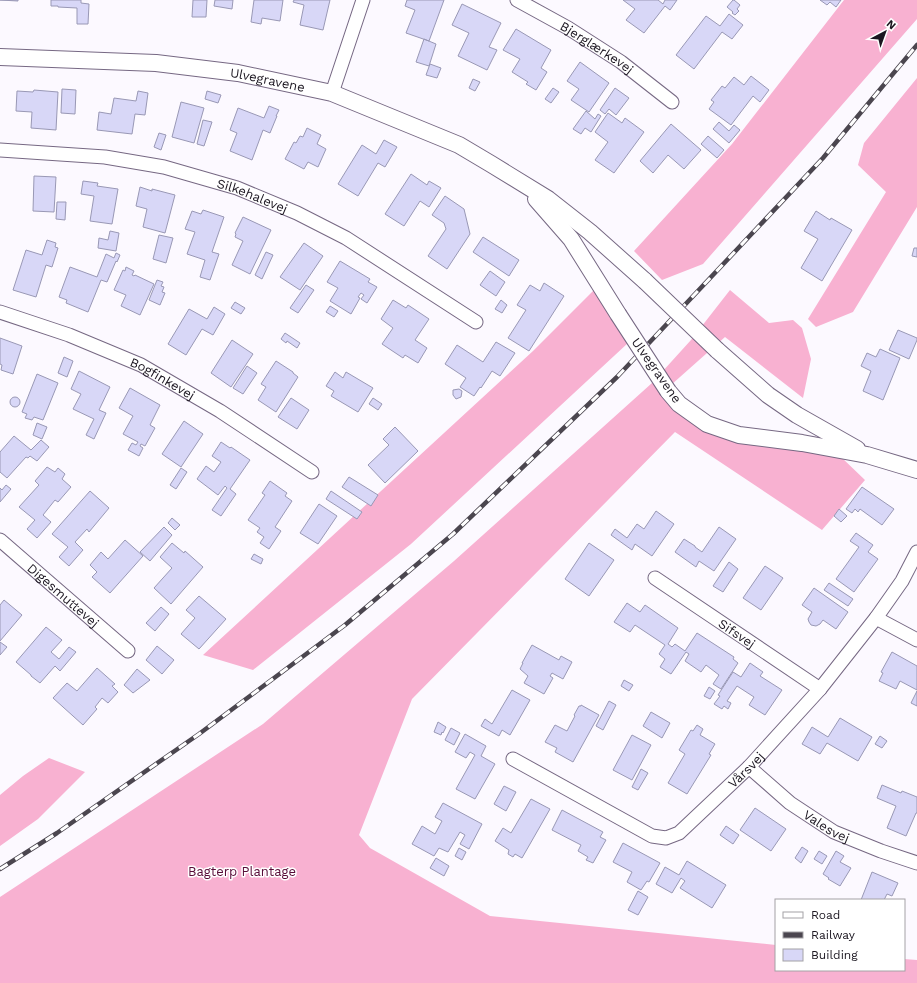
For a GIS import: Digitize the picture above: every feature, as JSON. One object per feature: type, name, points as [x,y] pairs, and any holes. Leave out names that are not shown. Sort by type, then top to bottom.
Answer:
[{"type":"street","points":[[332,93],[363,0]]},
{"type":"street","name":"Bjerglærkevej","points":[[517,0],[568,28],[620,62],[672,102]]},
{"type":"street","name":"Ulvegravene","points":[[0,57],[156,63],[238,73],[332,93],[459,144],[554,203],[590,232],[645,281],[725,358],[768,395],[797,415],[867,455]]},
{"type":"street","name":"Silkehalevej","points":[[0,150],[112,158],[164,167],[237,188],[298,213],[346,238],[476,322]]},
{"type":"street","name":"Ulvegravene","points":[[516,180],[571,239],[618,314],[668,390],[679,404],[707,424],[739,435],[802,443],[867,455],[917,470]]},
{"type":"street","name":"Bogfinkevej","points":[[0,312],[69,334],[141,365],[220,411],[312,472]]},
{"type":"street","name":"Digesmuttevej","points":[[0,540],[128,651]]},
{"type":"street","name":"Vårsvej","points":[[513,759],[652,836],[666,838],[679,833],[749,766],[820,689],[876,618],[902,581],[917,552]]},
{"type":"street","name":"Sifsvej","points":[[655,578],[820,689]]},
{"type":"street","points":[[876,618],[917,640]]},
{"type":"street","name":"Valesvej","points":[[749,766],[790,803],[834,832],[917,863]]},
{"type":"green space","points":[[844,0],[917,0],[917,19],[703,264],[662,280],[634,251],[732,144]]},
{"type":"green space","points":[[917,78],[917,207],[853,312],[816,327],[808,319],[886,192],[858,165],[864,143]]},
{"type":"green space","points":[[595,289],[628,343],[411,544],[253,670],[203,655],[533,351]]},
{"type":"green space","name":"Bagterp Plantage","points":[[730,290],[769,323],[793,320],[802,328],[811,359],[803,398],[725,337],[662,393],[682,416],[729,440],[840,456],[865,480],[822,530],[675,432],[412,699],[359,835],[370,848],[490,916],[775,945],[775,971],[905,971],[905,959],[917,960],[917,983],[0,983],[0,897],[263,724],[454,561],[652,383],[691,340]]},
{"type":"green space","points":[[49,758],[85,772],[38,819],[0,846],[0,795],[23,776]]},
{"type":"building","points":[[51,0],[81,0],[81,3],[89,4],[88,24],[77,24],[77,8],[51,6]]},
{"type":"building","points":[[193,0],[207,0],[206,17],[192,17]]},
{"type":"building","points":[[215,0],[233,0],[232,9],[214,6]]},
{"type":"building","points":[[254,0],[283,0],[280,21],[262,18],[261,24],[251,22]]},
{"type":"building","points":[[294,0],[330,0],[323,30],[300,25],[304,5],[293,2]]},
{"type":"building","points":[[407,0],[444,0],[429,41],[406,33],[415,10],[405,6]]},
{"type":"building","points":[[623,0],[658,0],[663,4],[665,0],[677,0],[670,10],[665,6],[644,33],[626,20],[635,9]]},
{"type":"building","points":[[733,0],[740,5],[737,9],[739,11],[735,15],[727,7]]},
{"type":"building","points":[[820,0],[841,0],[836,7],[830,2],[827,5]]},
{"type":"building","points":[[462,4],[501,23],[489,47],[497,50],[487,70],[458,56],[469,33],[452,25]]},
{"type":"building","points":[[729,14],[743,25],[732,39],[722,32],[694,69],[676,55],[706,16],[720,26]]},
{"type":"building","points":[[516,29],[551,50],[541,68],[547,72],[536,90],[526,84],[528,82],[512,72],[520,59],[503,50]]},
{"type":"building","points":[[424,39],[436,44],[429,66],[416,62]]},
{"type":"building","points":[[580,62],[609,83],[589,112],[571,100],[579,89],[567,81]]},
{"type":"building","points":[[430,64],[441,68],[437,78],[426,75]]},
{"type":"building","points":[[751,76],[769,90],[760,102],[753,96],[731,125],[709,109],[714,102],[711,100],[722,86],[725,88],[734,77],[744,85]]},
{"type":"building","points":[[473,79],[480,82],[475,91],[469,88]]},
{"type":"building","points":[[553,88],[559,92],[551,103],[545,99]]},
{"type":"building","points":[[615,88],[629,98],[616,115],[609,109],[605,114],[600,110]]},
{"type":"building","points":[[62,89],[76,90],[75,114],[61,113]]},
{"type":"building","points":[[34,90],[58,92],[56,130],[31,128],[32,112],[16,111],[17,91],[33,92]]},
{"type":"building","points":[[138,91],[148,93],[145,115],[135,114],[132,134],[97,130],[99,112],[111,114],[114,98],[136,101]]},
{"type":"building","points":[[207,91],[221,95],[218,103],[205,99]]},
{"type":"building","points":[[181,102],[204,108],[194,143],[172,137]]},
{"type":"building","points":[[269,106],[279,110],[270,133],[263,130],[252,160],[230,151],[237,133],[230,130],[238,108],[264,118]]},
{"type":"building","points":[[586,111],[595,119],[598,114],[601,116],[591,132],[585,128],[581,134],[573,129]]},
{"type":"building","points":[[608,113],[622,123],[625,118],[644,132],[614,173],[595,160],[608,142],[595,132]]},
{"type":"building","points":[[203,120],[212,122],[204,146],[197,144]]},
{"type":"building","points":[[719,122],[729,131],[734,125],[740,130],[729,143],[713,129]]},
{"type":"building","points":[[671,124],[701,150],[684,169],[668,155],[653,173],[640,161]]},
{"type":"building","points":[[307,128],[321,135],[317,144],[326,149],[318,167],[308,162],[304,169],[285,159],[294,142],[296,143],[300,136],[303,137]]},
{"type":"building","points":[[159,133],[166,135],[161,150],[154,147]]},
{"type":"building","points":[[708,136],[724,150],[717,158],[701,144]]},
{"type":"building","points":[[384,140],[397,147],[385,167],[378,163],[358,196],[338,184],[362,145],[376,154]]},
{"type":"building","points":[[411,174],[427,185],[429,181],[441,188],[429,207],[420,201],[404,226],[385,214]]},
{"type":"building","points":[[34,176],[56,177],[54,212],[33,211]]},
{"type":"building","points":[[83,181],[98,183],[97,186],[118,189],[112,224],[90,221],[94,196],[81,194]]},
{"type":"building","points":[[140,187],[152,191],[152,189],[175,195],[165,233],[143,227],[147,209],[136,206]]},
{"type":"building","points":[[445,196],[464,209],[470,234],[447,269],[428,256],[446,229],[444,223],[432,215]]},
{"type":"building","points":[[57,202],[66,202],[65,220],[56,219]]},
{"type":"building","points":[[203,210],[224,217],[212,252],[219,254],[210,280],[200,277],[205,260],[187,254],[195,232],[185,229],[192,211],[201,214]]},
{"type":"building","points":[[816,211],[830,220],[831,218],[852,230],[822,281],[801,268],[818,239],[804,231]]},
{"type":"building","points":[[243,217],[271,230],[250,274],[232,265],[243,241],[235,237],[235,233]]},
{"type":"building","points":[[110,231],[119,233],[116,251],[98,248],[99,238],[108,240]]},
{"type":"building","points":[[159,235],[173,238],[166,263],[153,259]]},
{"type":"building","points":[[483,237],[519,260],[509,276],[473,252]]},
{"type":"building","points":[[47,240],[56,243],[55,247],[58,248],[52,267],[46,265],[36,297],[13,290],[26,250],[42,255]]},
{"type":"building","points":[[304,243],[323,256],[300,290],[280,277]]},
{"type":"building","points":[[914,248],[917,248],[917,257],[912,256]]},
{"type":"building","points":[[266,252],[273,255],[262,279],[255,275]]},
{"type":"building","points":[[116,253],[120,255],[117,262],[116,261],[107,282],[101,280],[88,312],[66,303],[67,300],[59,297],[70,267],[97,277],[106,254],[114,258]]},
{"type":"building","points":[[340,261],[370,279],[368,282],[377,287],[367,303],[361,299],[364,295],[361,293],[358,297],[360,298],[351,314],[330,301],[338,288],[327,282]]},
{"type":"building","points":[[126,267],[134,271],[132,275],[154,284],[140,315],[121,306],[126,295],[114,290],[123,270],[125,271]]},
{"type":"building","points":[[490,271],[505,282],[496,296],[480,285]]},
{"type":"building","points":[[157,280],[163,282],[161,286],[164,287],[162,292],[165,293],[160,305],[149,300]]},
{"type":"building","points":[[544,283],[564,296],[529,351],[508,338],[526,310],[517,305],[530,285],[540,291]]},
{"type":"building","points":[[306,285],[314,290],[298,313],[290,308]]},
{"type":"building","points":[[393,300],[406,308],[408,305],[429,319],[415,340],[427,348],[418,363],[405,355],[403,358],[382,344],[393,328],[381,319]]},
{"type":"building","points":[[501,300],[507,305],[502,313],[495,309]]},
{"type":"building","points":[[235,302],[245,308],[241,314],[231,308]]},
{"type":"building","points":[[330,306],[338,311],[334,317],[326,312]]},
{"type":"building","points":[[214,307],[225,314],[213,335],[202,329],[186,355],[168,344],[189,309],[207,319]]},
{"type":"building","points":[[898,330],[917,338],[909,359],[889,350]]},
{"type":"building","points":[[285,333],[300,343],[297,348],[281,339]]},
{"type":"building","points":[[0,338],[22,346],[13,374],[1,370]]},
{"type":"building","points":[[232,340],[253,354],[231,387],[211,373]]},
{"type":"building","points":[[496,342],[515,353],[500,376],[492,371],[474,396],[460,387],[466,378],[445,364],[457,345],[483,362]]},
{"type":"building","points":[[880,349],[900,358],[883,400],[863,391],[871,371],[861,366],[867,353],[876,357]]},
{"type":"building","points":[[64,357],[73,361],[67,377],[58,373]]},
{"type":"building","points":[[276,361],[298,377],[276,412],[258,400],[266,387],[261,384]]},
{"type":"building","points":[[247,366],[257,373],[243,394],[233,388]]},
{"type":"building","points":[[79,371],[110,387],[99,410],[106,413],[94,439],[86,435],[94,419],[73,409],[81,394],[71,389]]},
{"type":"building","points":[[335,372],[343,378],[346,372],[373,388],[358,412],[331,396],[334,391],[326,386]]},
{"type":"building","points":[[37,374],[58,383],[43,420],[34,417],[32,420],[25,418],[27,414],[22,412]]},
{"type":"building","points":[[130,388],[160,405],[150,425],[155,428],[145,446],[141,444],[140,446],[143,448],[139,456],[128,450],[132,443],[136,445],[138,442],[123,434],[133,416],[119,408]]},
{"type":"building","points":[[459,389],[462,391],[461,397],[456,399],[453,395],[453,390]]},
{"type":"building","points":[[15,397],[20,402],[15,407],[10,402]]},
{"type":"building","points":[[291,398],[309,410],[297,429],[278,417]]},
{"type":"building","points":[[373,398],[382,404],[378,410],[369,404]]},
{"type":"building","points":[[184,421],[203,434],[181,467],[162,454]]},
{"type":"building","points":[[37,423],[47,427],[42,439],[33,435]]},
{"type":"building","points":[[395,427],[418,451],[385,483],[368,465],[389,445],[383,439]]},
{"type":"building","points":[[14,436],[31,450],[41,440],[49,447],[37,461],[30,456],[28,458],[26,457],[7,478],[0,472],[0,452]]},
{"type":"building","points":[[221,442],[250,460],[230,489],[236,494],[221,516],[212,510],[227,488],[225,486],[218,495],[197,479],[206,466],[214,472],[221,462],[212,456]]},
{"type":"building","points":[[47,467],[55,472],[58,468],[65,474],[62,479],[71,487],[58,502],[55,500],[43,515],[51,522],[37,538],[27,529],[35,520],[19,507],[39,485],[35,481]]},
{"type":"building","points":[[181,468],[187,472],[176,489],[170,485]]},
{"type":"building","points":[[349,477],[378,495],[371,506],[342,487]]},
{"type":"building","points":[[270,481],[287,493],[285,496],[292,501],[275,527],[281,531],[269,549],[260,543],[264,537],[257,532],[260,528],[248,520],[265,495],[262,493]]},
{"type":"building","points":[[6,485],[11,489],[0,502],[0,488],[2,490]]},
{"type":"building","points":[[862,487],[894,509],[882,525],[860,509],[858,512],[855,509],[852,513],[846,509]]},
{"type":"building","points":[[90,491],[109,508],[89,532],[87,529],[75,542],[83,550],[69,566],[59,557],[68,547],[52,534]]},
{"type":"building","points":[[331,491],[362,512],[357,519],[326,499]]},
{"type":"building","points":[[319,504],[337,516],[318,544],[300,533]]},
{"type":"building","points":[[839,509],[847,516],[841,522],[834,516]]},
{"type":"building","points":[[656,511],[674,524],[652,556],[635,544],[632,550],[611,535],[615,529],[627,538],[637,524],[644,529]]},
{"type":"building","points":[[172,518],[180,525],[175,530],[168,523]]},
{"type":"building","points":[[164,527],[172,535],[150,561],[140,552]]},
{"type":"building","points":[[719,527],[736,539],[714,571],[699,561],[696,567],[675,552],[684,539],[702,552]]},
{"type":"building","points":[[856,533],[873,545],[868,552],[878,559],[854,592],[836,579],[859,547],[850,541]]},
{"type":"building","points":[[125,540],[143,556],[110,593],[92,577],[97,572],[90,565],[101,552],[108,559]]},
{"type":"building","points":[[172,543],[184,553],[185,551],[203,567],[171,604],[154,588],[172,568],[160,557]]},
{"type":"building","points":[[589,543],[614,560],[589,596],[565,579]]},
{"type":"building","points":[[254,554],[263,559],[261,564],[251,559]]},
{"type":"building","points":[[729,562],[738,569],[723,592],[713,586]]},
{"type":"building","points":[[765,566],[783,578],[761,610],[743,598]]},
{"type":"building","points":[[829,583],[853,599],[848,606],[824,590]]},
{"type":"building","points":[[814,588],[848,612],[836,629],[823,620],[816,626],[811,625],[809,622],[808,619],[812,612],[802,605]]},
{"type":"building","points":[[199,596],[226,619],[199,649],[181,634],[195,618],[186,610]]},
{"type":"building","points":[[4,600],[22,615],[0,641],[0,605]]},
{"type":"building","points":[[627,603],[640,612],[645,605],[678,628],[668,644],[672,647],[675,644],[685,651],[697,633],[734,657],[733,659],[738,663],[721,689],[713,684],[719,675],[706,665],[701,672],[685,661],[689,654],[686,652],[671,674],[660,667],[665,659],[659,654],[665,645],[635,625],[630,632],[614,622]]},
{"type":"building","points":[[161,607],[169,614],[155,631],[146,623]]},
{"type":"building","points":[[46,627],[62,640],[51,652],[59,659],[69,647],[76,652],[60,671],[55,666],[40,683],[16,662]]},
{"type":"building","points":[[0,642],[7,647],[0,655]]},
{"type":"building","points":[[532,645],[559,660],[561,656],[572,662],[563,679],[552,673],[550,676],[553,678],[544,694],[524,683],[528,676],[520,669]]},
{"type":"building","points":[[157,646],[174,660],[162,674],[146,660]]},
{"type":"building","points":[[892,652],[917,666],[917,690],[900,681],[896,689],[879,681],[883,673],[881,672]]},
{"type":"building","points":[[750,663],[763,672],[760,676],[782,690],[765,715],[749,705],[754,697],[737,686],[727,701],[731,703],[728,709],[724,706],[722,709],[714,704],[733,672],[741,677]]},
{"type":"building","points":[[97,668],[115,684],[112,686],[118,692],[108,703],[102,698],[95,707],[97,709],[83,725],[53,698],[67,683],[77,691]]},
{"type":"building","points":[[137,669],[150,680],[133,693],[124,685]]},
{"type":"building","points":[[624,680],[633,685],[629,691],[621,686]]},
{"type":"building","points":[[709,687],[715,691],[710,699],[704,696]]},
{"type":"building","points":[[512,690],[530,700],[510,735],[502,730],[499,736],[481,726],[485,719],[492,724]]},
{"type":"building","points":[[917,691],[917,706],[911,703]]},
{"type":"building","points":[[609,701],[616,705],[603,730],[596,726]]},
{"type":"building","points":[[581,705],[599,715],[573,762],[555,752],[557,748],[545,742],[555,725],[567,731],[575,716],[574,715]]},
{"type":"building","points":[[651,712],[670,723],[662,738],[643,726]]},
{"type":"building","points":[[840,718],[872,737],[858,761],[827,743],[820,754],[802,744],[812,727],[828,737]]},
{"type":"building","points":[[438,722],[446,727],[441,735],[434,732]]},
{"type":"building","points":[[697,725],[703,729],[700,735],[715,744],[709,754],[711,755],[687,794],[668,783],[685,754],[679,750],[691,730],[693,731]]},
{"type":"building","points":[[451,728],[460,733],[454,745],[445,740]]},
{"type":"building","points":[[465,734],[486,746],[481,756],[495,764],[475,799],[456,789],[475,755],[470,752],[466,758],[455,752]]},
{"type":"building","points":[[632,735],[651,745],[632,780],[613,770]]},
{"type":"building","points":[[880,736],[887,741],[882,748],[875,744]]},
{"type":"building","points":[[641,769],[648,773],[638,790],[632,787]]},
{"type":"building","points":[[882,785],[901,793],[902,791],[917,797],[917,813],[906,836],[887,828],[896,806],[877,798]]},
{"type":"building","points":[[504,786],[516,792],[506,811],[494,804]]},
{"type":"building","points":[[531,799],[550,809],[522,858],[515,854],[513,857],[508,854],[509,850],[495,841],[503,828],[511,833]]},
{"type":"building","points":[[443,803],[482,824],[469,849],[460,844],[465,835],[460,832],[448,852],[439,848],[434,856],[412,844],[422,826],[435,834],[442,821],[435,817]]},
{"type":"building","points":[[755,808],[786,829],[771,851],[740,830]]},
{"type":"building","points":[[562,810],[603,832],[600,837],[606,840],[593,863],[586,860],[588,857],[578,851],[581,845],[552,830]]},
{"type":"building","points":[[726,826],[739,835],[733,844],[720,835]]},
{"type":"building","points":[[623,843],[660,863],[649,882],[647,881],[641,890],[627,882],[632,872],[613,862]]},
{"type":"building","points":[[802,847],[808,851],[801,863],[795,858]]},
{"type":"building","points":[[459,848],[466,852],[462,860],[455,856]]},
{"type":"building","points":[[819,851],[827,856],[822,864],[814,859]]},
{"type":"building","points":[[836,851],[844,856],[840,862],[851,868],[840,886],[828,879],[829,878],[823,874]]},
{"type":"building","points":[[436,858],[449,866],[444,876],[430,868]]},
{"type":"building","points":[[687,861],[726,885],[712,908],[680,888],[685,881],[681,878],[672,893],[656,884],[665,867],[679,875]]},
{"type":"building","points":[[872,872],[898,883],[892,896],[887,894],[884,899],[861,899]]},
{"type":"building","points":[[638,891],[648,897],[638,915],[628,910]]},
{"type":"railway","points":[[0,869],[57,833],[199,734],[345,625],[453,534],[617,377],[823,158],[917,45]]}]
